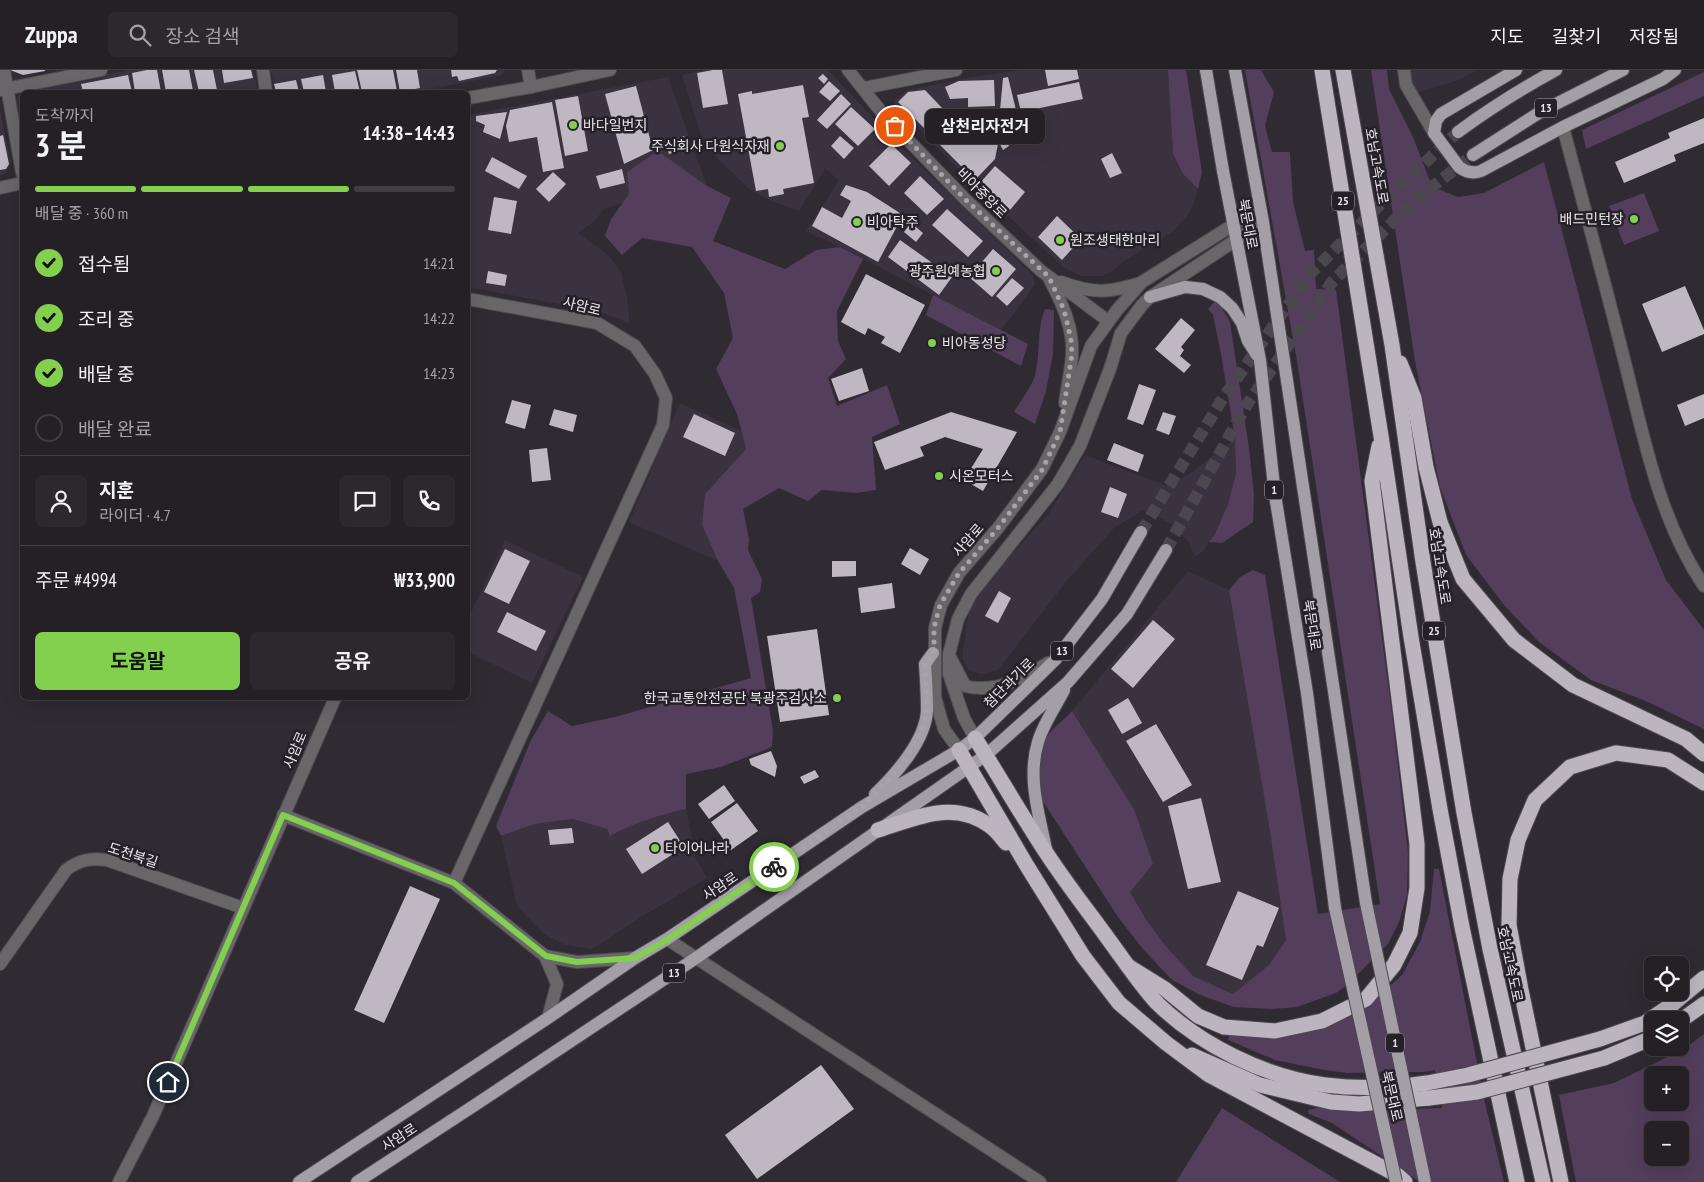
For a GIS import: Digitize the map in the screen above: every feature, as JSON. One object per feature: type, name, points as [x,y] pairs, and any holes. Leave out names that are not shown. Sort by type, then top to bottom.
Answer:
[{"type":"highway","name":"호남고속도로","points":[[1344,74],[1392,345],[1423,562],[1464,814],[1490,949],[1543,1182]]},
{"type":"highway","name":"25","points":[[1323,77],[1381,436],[1411,637],[1445,837],[1462,928],[1517,1182]]},
{"type":"highway","points":[[1392,345],[1414,398],[1426,467],[1440,522],[1463,579],[1514,640],[1573,685],[1686,739],[1704,754]]},
{"type":"highway","points":[[1128,966],[1165,989],[1198,1016],[1224,1027],[1274,1031],[1322,1021],[1366,999],[1394,965],[1410,934],[1417,888],[1417,844],[1372,481],[1381,436]]},
{"type":"highway","points":[[975,738],[1047,854],[1128,966],[1157,1002],[1194,1033],[1237,1058],[1282,1075],[1324,1085],[1357,1087],[1404,1086],[1471,1074],[1600,1039],[1645,1023],[1674,1003],[1704,978]]},
{"type":"highway","points":[[959,750],[1082,956],[1119,1003],[1166,1043],[1209,1075],[1397,1176],[1404,1182]]},
{"type":"highway","points":[[1561,1182],[1509,925],[1510,879],[1518,840],[1535,800],[1570,767],[1616,753],[1668,760],[1704,783]]},
{"type":"highway","points":[[878,830],[929,814],[946,811],[969,815],[991,826],[1027,866]]},
{"type":"highway","points":[[1689,1015],[1704,1004]]},
{"type":"highway","points":[[1166,1043],[1260,1085],[1331,1102],[1359,1104],[1477,1092],[1604,1058],[1644,1041]]},
{"type":"main road","name":"북문대로","points":[[1235,70],[1263,222],[1366,903],[1425,1182]]},
{"type":"main road","points":[[1516,70],[1441,114],[1436,121],[1434,134],[1459,167],[1468,172],[1477,172],[1563,127],[1663,79],[1674,70]]},
{"type":"main road","name":"13","points":[[1458,132],[1513,94],[1556,70]]},
{"type":"main road","name":"13","points":[[1473,154],[1542,111],[1624,70]]},
{"type":"main road","name":"북문대로","points":[[1207,72],[1233,226],[1260,360],[1275,495],[1307,693],[1335,908],[1396,1182]]},
{"type":"main road","points":[[1150,297],[1185,287],[1203,289],[1220,297],[1232,308],[1242,323],[1248,341],[1260,360]]},
{"type":"main road","name":"첨단과기로","points":[[959,750],[975,738],[1055,660],[1102,599],[1141,532]]},
{"type":"main road","name":"13","points":[[1068,682],[1127,614],[1166,550]]},
{"type":"main road","points":[[862,807],[902,765],[918,738],[927,712],[925,664],[934,654]]},
{"type":"main road","points":[[1047,854],[1035,796],[1033,765],[1038,740],[1068,682]]},
{"type":"main road","name":"사암로","points":[[357,1182],[475,1106],[696,958],[969,767],[986,755],[1068,682]]},
{"type":"main road","name":"사암로","points":[[299,1182],[548,1018],[635,958],[667,940],[862,807],[959,750]]},
{"type":"street","points":[[4,70],[4,89],[20,164]]},
{"type":"street","points":[[4,89],[98,70]]},
{"type":"street","points":[[263,70],[266,90]]},
{"type":"street","points":[[528,70],[531,87]]},
{"type":"street","points":[[470,98],[610,70]]},
{"type":"street","name":"비아중앙로","points":[[848,70],[883,114],[965,199],[1049,277],[1108,321]]},
{"type":"street","points":[[864,88],[956,70]]},
{"type":"street","points":[[1404,70],[1406,85],[1434,134]]},
{"type":"street","points":[[1563,127],[1646,448],[1664,506],[1690,566],[1704,586]]},
{"type":"street","points":[[0,188],[20,183]]},
{"type":"street","name":"사암로","points":[[959,750],[944,729],[935,697],[934,628],[940,605],[959,573],[998,528],[1042,470],[1060,432],[1091,346],[1108,321],[1142,282],[1260,208]]},
{"type":"street","points":[[975,738],[964,718],[949,674],[949,654],[958,619],[971,594],[1058,484],[1080,446],[1110,369],[1121,333],[1142,305],[1150,297],[1263,222]]},
{"type":"street","points":[[1049,277],[1088,290],[1117,290],[1142,282]]},
{"type":"street","points":[[1049,277],[1064,310],[1071,339],[1072,354],[1060,432]]},
{"type":"street","name":"사암로","points":[[454,883],[663,425],[666,398],[655,374],[635,346],[597,323],[470,299]]},
{"type":"street","points":[[949,654],[965,686],[976,689],[990,689],[1026,677],[1055,660]]},
{"type":"street","name":"사암로","points":[[119,1182],[153,1116],[334,700]]},
{"type":"street","name":"사암로","points":[[283,815],[454,883],[546,956],[577,962],[635,958]]},
{"type":"street","name":"도천북길","points":[[0,964],[66,870],[74,864],[85,860],[96,858],[107,860],[243,908]]},
{"type":"street","points":[[667,940],[1040,1182]]},
{"type":"street","points":[[546,956],[557,984],[548,1018]]},
{"type":"shaded area","points":[[129,70],[253,70],[258,90],[27,90]]},
{"type":"shaded area","points":[[271,70],[505,70],[502,75],[426,90],[275,90]]},
{"type":"shaded area","points":[[703,70],[828,70],[895,141],[1033,275],[1035,284],[1001,330],[806,231],[839,180],[825,169],[799,211],[772,201],[749,189],[708,149],[701,135],[682,75]]},
{"type":"shaded area","points":[[1020,70],[1168,70],[1173,153],[1183,174],[1198,189],[1188,215],[1172,232],[1102,276],[1081,276],[1062,266],[966,177],[894,104],[895,99],[908,90]]},
{"type":"shaded area","points":[[1168,70],[1186,70],[1202,172],[1198,189],[1183,174],[1173,154]]},
{"type":"shaded area","points":[[1245,70],[1261,70],[1274,92],[1265,126],[1272,152],[1290,152],[1293,202],[1305,251],[1314,250],[1316,289],[1336,290],[1392,714],[1408,852],[1407,895],[1399,922],[1388,944],[1347,985],[1336,993],[1297,1007],[1273,1009],[1233,1007],[1198,994],[1171,979],[1142,948],[1118,917],[1042,800],[1038,769],[1039,754],[1045,739],[1072,711],[1134,809],[1153,864],[1130,892],[1147,921],[1165,945],[1193,976],[1233,994],[1269,965],[1286,940],[1270,832],[1229,590],[1240,577],[1253,570],[1265,575],[1318,914],[1380,904],[1297,361]]},
{"type":"shaded area","points":[[1371,70],[1387,70],[1389,89],[1413,137],[1429,179],[1438,189],[1458,197],[1484,193],[1544,162],[1632,499],[1666,580],[1704,630],[1704,729],[1646,701],[1591,680],[1539,642],[1505,606],[1466,555],[1440,487],[1415,361]]},
{"type":"shaded area","points":[[1410,70],[1478,70],[1456,81],[1414,93]]},
{"type":"shaded area","points":[[1704,72],[1704,96],[1586,149],[1582,130]]},
{"type":"shaded area","points":[[668,77],[707,186],[658,152],[623,203],[603,209],[597,219],[578,233],[608,255],[621,272],[630,324],[601,312],[470,287],[470,115]]},
{"type":"shaded area","points":[[20,94],[20,115],[17,99]]},
{"type":"shaded area","points":[[0,110],[11,163],[5,174],[0,175]]},
{"type":"shaded area","points":[[658,151],[707,186],[731,198],[713,241],[785,269],[816,250],[840,247],[863,259],[837,311],[838,341],[846,359],[828,378],[837,406],[887,385],[900,424],[872,437],[876,490],[857,493],[822,490],[808,501],[779,488],[743,509],[749,539],[748,550],[762,579],[760,592],[751,598],[773,731],[772,747],[721,767],[686,774],[686,809],[646,820],[610,836],[607,829],[573,819],[535,824],[501,836],[496,826],[531,740],[548,711],[572,726],[615,717],[751,678],[734,588],[718,561],[702,525],[705,494],[746,449],[737,414],[716,369],[733,338],[724,293],[692,247],[642,238],[622,255],[605,236],[611,219],[629,194],[627,172]]},
{"type":"shaded area","name":"배드민턴장","points":[[1644,193],[1659,231],[1624,245],[1609,206]]},
{"type":"shaded area","points":[[933,295],[1028,344],[1021,366],[926,315]]},
{"type":"shaded area","points":[[1215,301],[1220,305],[1230,322],[1249,448],[1254,495],[1253,522],[1222,543],[1209,542],[1215,534],[1228,504],[1236,474],[1235,439],[1213,315],[1208,309]]},
{"type":"shaded area","points":[[1045,309],[1054,310],[1053,354],[1046,391],[1035,424],[1014,412],[1035,375],[1040,325]]},
{"type":"shaded area","points":[[680,403],[742,431],[746,449],[705,494],[702,525],[718,561],[629,522]]},
{"type":"shaded area","points":[[1235,439],[1236,474],[1228,504],[1215,534],[1203,551],[1195,557],[1188,541],[1172,524],[1143,510],[1114,528],[1064,584],[998,670],[981,674],[969,670],[962,658],[969,610],[993,575],[1049,513],[1085,455],[1165,485],[1188,475]]},
{"type":"shaded area","points":[[505,540],[583,577],[532,683],[470,653],[470,615]]},
{"type":"shaded area","points":[[1188,571],[1229,590],[1270,832],[1286,940],[1269,965],[1233,994],[1193,976],[1165,945],[1147,921],[1130,892],[1134,809],[1072,711]]},
{"type":"shaded area","points":[[686,809],[696,859],[707,878],[592,949],[565,945],[544,934],[517,906],[501,836],[535,824],[573,819],[607,829],[610,836],[627,826]]},
{"type":"shaded area","points":[[1434,869],[1439,869],[1484,1099],[1504,1182],[1420,1182],[1332,1123],[1309,1114],[1308,1110],[1321,1107],[1353,1111],[1442,1108],[1435,1070],[1423,1072],[1347,1073],[1324,1070],[1275,1060],[1228,1040],[1229,1034],[1301,1032],[1337,1022],[1378,997],[1402,975],[1420,942],[1430,911]]},
{"type":"shaded area","points":[[1704,1034],[1704,1182],[1576,1182],[1559,1095],[1614,1083],[1644,1068],[1644,1111],[1689,1111],[1689,1066],[1649,1066],[1670,1056],[1689,1056],[1689,1045]]},
{"type":"shaded area","points":[[1222,1108],[1340,1182],[1176,1182]]},
{"type":"building","points":[[10,70],[45,70],[45,71],[23,75]]},
{"type":"building","points":[[157,70],[161,90],[135,90],[132,73]]},
{"type":"building","points":[[162,70],[189,70],[193,90],[166,90]]},
{"type":"building","points":[[194,70],[213,70],[217,90],[199,90]]},
{"type":"building","points":[[222,70],[251,70],[253,78],[224,83]]},
{"type":"building","points":[[357,70],[393,70],[397,90],[362,90]]},
{"type":"building","points":[[396,70],[417,70],[420,88],[400,90]]},
{"type":"building","points":[[451,70],[497,70],[495,73],[459,81],[457,76],[452,77]]},
{"type":"building","points":[[722,70],[728,104],[703,108],[697,73]]},
{"type":"building","points":[[1045,70],[1077,70],[1079,79],[1048,86]]},
{"type":"building","points":[[355,71],[360,90],[335,90],[332,75]]},
{"type":"building","points":[[823,74],[828,79],[824,84],[818,78]]},
{"type":"building","points":[[128,75],[132,90],[82,90],[81,84]]},
{"type":"building","points":[[323,75],[326,90],[304,90],[301,79]]},
{"type":"building","points":[[1008,77],[1016,110],[1000,110],[1003,78]]},
{"type":"building","points":[[296,80],[298,90],[276,90],[274,84]]},
{"type":"building","points":[[994,80],[995,106],[968,107],[968,98],[950,99],[945,87],[959,81]]},
{"type":"building","points":[[829,81],[840,91],[830,101],[819,92]]},
{"type":"building","points":[[1079,82],[1083,99],[1021,112],[1017,95]]},
{"type":"building","points":[[803,85],[809,117],[802,118],[814,183],[783,189],[784,194],[769,197],[768,189],[756,191],[738,94],[752,91],[752,94]]},
{"type":"building","points":[[636,86],[653,150],[624,164],[605,94]]},
{"type":"building","points":[[925,90],[943,109],[924,128],[898,102],[908,92]]},
{"type":"building","points":[[841,94],[851,104],[827,129],[817,120]]},
{"type":"building","points":[[578,96],[588,151],[565,156],[555,100]]},
{"type":"building","points":[[552,102],[564,168],[543,172],[537,137],[509,142],[506,126],[510,110]]},
{"type":"building","points":[[851,107],[875,129],[858,146],[835,124]]},
{"type":"building","points":[[947,110],[980,118],[998,144],[995,159],[975,180],[926,131]]},
{"type":"building","points":[[507,112],[500,139],[483,132],[485,125],[476,121],[476,116]]},
{"type":"building","points":[[1704,118],[1704,143],[1674,155],[1676,161],[1624,183],[1615,162],[1670,138],[1668,133]]},
{"type":"building","points":[[1001,132],[1009,146],[1003,150],[995,135]]},
{"type":"building","points":[[3,135],[9,164],[6,169],[0,170],[0,136]]},
{"type":"building","points":[[684,136],[688,148],[669,154],[665,142]]},
{"type":"building","points":[[840,136],[854,148],[844,159],[831,146]]},
{"type":"building","points":[[891,144],[911,163],[889,186],[869,166]]},
{"type":"building","points":[[1112,153],[1122,173],[1110,178],[1101,159]]},
{"type":"building","points":[[492,157],[527,176],[519,189],[485,171]]},
{"type":"building","points":[[995,166],[1025,192],[1010,210],[980,183]]},
{"type":"building","points":[[622,169],[625,183],[600,189],[596,176]]},
{"type":"building","points":[[553,172],[566,184],[549,202],[536,189]]},
{"type":"building","points":[[920,176],[944,199],[927,215],[904,193]]},
{"type":"building","name":"비아탁주","points":[[846,185],[867,192],[903,215],[878,262],[812,226],[822,207],[842,218],[851,201],[840,195]]},
{"type":"building","points":[[494,197],[517,201],[511,234],[488,230]]},
{"type":"building","points":[[947,209],[983,241],[968,257],[932,225]]},
{"type":"building","points":[[1057,216],[1081,239],[1062,260],[1038,237]]},
{"type":"building","points":[[911,223],[923,233],[916,242],[904,232]]},
{"type":"building","points":[[900,240],[952,277],[939,295],[888,257]]},
{"type":"building","points":[[993,249],[1016,269],[992,297],[969,277]]},
{"type":"building","points":[[488,271],[507,275],[505,286],[486,283]]},
{"type":"building","points":[[866,274],[925,305],[900,353],[881,343],[885,337],[868,328],[865,335],[841,322]]},
{"type":"building","points":[[1012,278],[1024,288],[1007,306],[996,296]]},
{"type":"building","points":[[1685,286],[1704,334],[1662,352],[1642,304]]},
{"type":"building","points":[[1181,318],[1195,330],[1181,347],[1184,350],[1180,356],[1191,365],[1184,373],[1155,349]]},
{"type":"building","points":[[862,368],[869,391],[839,401],[831,379]]},
{"type":"building","points":[[1139,384],[1156,390],[1143,425],[1127,419]]},
{"type":"building","points":[[1704,394],[1704,418],[1685,426],[1677,405]]},
{"type":"building","points":[[512,400],[531,405],[525,429],[505,423]]},
{"type":"building","points":[[554,409],[577,415],[573,432],[549,425]]},
{"type":"building","points":[[951,412],[1017,432],[983,491],[964,480],[983,449],[945,437],[920,447],[924,456],[885,470],[874,442]]},
{"type":"building","points":[[1163,412],[1176,416],[1169,435],[1156,430]]},
{"type":"building","points":[[694,414],[735,433],[725,456],[683,437]]},
{"type":"building","points":[[1114,443],[1144,455],[1138,472],[1107,460]]},
{"type":"building","points":[[547,448],[551,480],[532,482],[529,450]]},
{"type":"building","points":[[1110,487],[1127,494],[1118,518],[1101,512]]},
{"type":"building","points":[[910,548],[929,559],[920,575],[901,564]]},
{"type":"building","points":[[505,549],[530,561],[509,604],[484,592]]},
{"type":"building","points":[[832,561],[856,561],[856,576],[832,577]]},
{"type":"building","points":[[892,583],[895,608],[861,613],[858,588]]},
{"type":"building","points":[[999,591],[1011,598],[998,623],[985,616]]},
{"type":"building","points":[[507,612],[546,631],[536,651],[497,632]]},
{"type":"building","points":[[1153,620],[1175,639],[1133,688],[1111,669]]},
{"type":"building","points":[[817,629],[829,715],[780,722],[767,636]]},
{"type":"building","points":[[1128,698],[1142,723],[1122,734],[1108,710]]},
{"type":"building","points":[[1156,724],[1192,785],[1163,802],[1126,741]]},
{"type":"building","points":[[771,751],[777,766],[775,777],[751,765],[749,759]]},
{"type":"building","points":[[815,770],[819,777],[804,784],[800,777]]},
{"type":"building","points":[[724,785],[735,801],[709,819],[698,804]]},
{"type":"building","points":[[1201,798],[1221,882],[1188,889],[1168,806]]},
{"type":"building","points":[[737,803],[758,831],[731,850],[711,822]]},
{"type":"building","name":"타이어나라","points":[[668,822],[684,847],[642,874],[626,849]]},
{"type":"building","points":[[572,828],[574,843],[550,845],[548,830]]},
{"type":"building","points":[[410,886],[440,899],[384,1023],[354,1010]]},
{"type":"building","points":[[1238,891],[1279,908],[1263,947],[1257,945],[1242,980],[1206,965]]},
{"type":"building","points":[[821,1065],[854,1109],[757,1179],[725,1135]]},
{"type":"tunnel","points":[[1141,532],[1223,398],[1310,274],[1391,194],[1458,132]]},
{"type":"tunnel","points":[[1166,550],[1246,406],[1332,282],[1414,201],[1473,155]]},
{"type":"way so far","points":[[774,867],[862,807],[902,765],[918,738],[927,712],[925,664],[934,654],[934,628],[940,605],[959,573],[998,528],[1042,470],[1060,432],[1072,354],[1071,339],[1064,310],[1049,277],[965,199],[895,126]]},
{"type":"place","name":"바다일번지","points":[[573,125]]},
{"type":"place","name":"삼천리자전거","points":[[895,126]]},
{"type":"place","name":"주식회사 다원식자재","points":[[780,146]]},
{"type":"place","name":"배드민턴장","points":[[1634,219]]},
{"type":"place","name":"비아탁주","points":[[857,222]]},
{"type":"place","name":"원조생태한마리","points":[[1060,240]]},
{"type":"place","name":"광주원예농협","points":[[996,271]]},
{"type":"place","name":"비아동성당","points":[[932,343]]},
{"type":"place","name":"시온모터스","points":[[939,476]]},
{"type":"place","name":"한국교통안전공단 북광주검사소","points":[[837,698]]},
{"type":"place","name":"타이어나라","points":[[655,848]]},
{"type":"route","points":[[168,1082],[283,815],[454,883],[546,956],[577,962],[635,958],[667,940],[774,867]]}]
